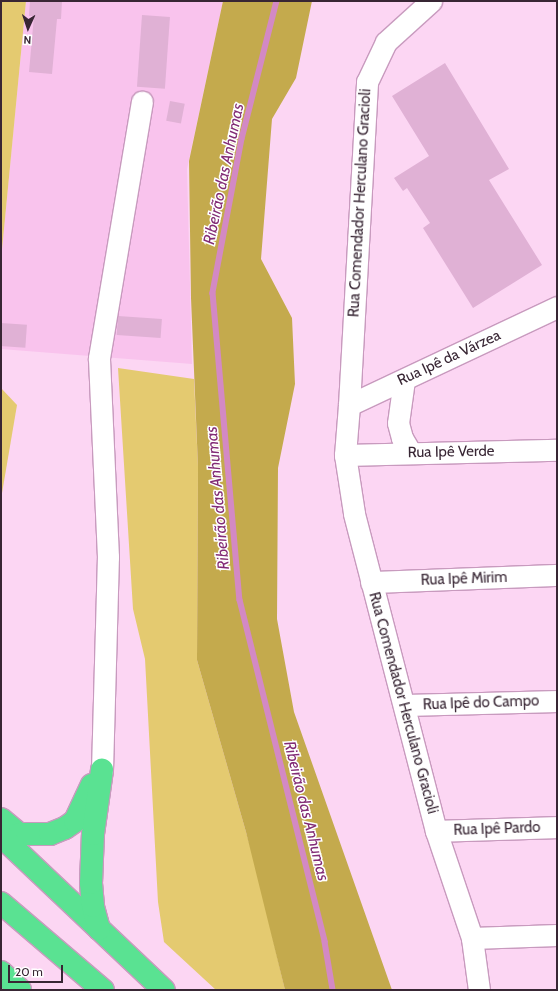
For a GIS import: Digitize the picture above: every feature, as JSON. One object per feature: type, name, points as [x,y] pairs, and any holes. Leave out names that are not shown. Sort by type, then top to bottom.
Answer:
[{"type":"highway","points":[[1,819],[19,834],[50,834],[65,828],[75,821],[89,790],[102,770]]},
{"type":"highway","points":[[99,929],[93,906],[92,883],[93,834],[102,770]]},
{"type":"highway","points":[[1,836],[164,990]]},
{"type":"highway","points":[[1,903],[102,990]]},
{"type":"highway","points":[[1,972],[20,990]]},
{"type":"street","name":"Rua Comendador Herculano Gracioli","points":[[431,1],[386,42],[367,82],[345,455],[354,513],[371,582],[406,706],[436,831],[472,938],[479,990]]},
{"type":"street","points":[[102,770],[108,557],[99,358],[142,102]]},
{"type":"street","name":"Rua Ipê da Várzea","points":[[348,409],[404,380],[557,307]]},
{"type":"street","points":[[404,380],[398,423],[402,438],[412,454]]},
{"type":"street","name":"Rua Ipê Verde","points":[[345,455],[557,450]]},
{"type":"street","name":"Rua Ipê Mirim","points":[[371,582],[557,575]]},
{"type":"street","name":"Rua Ipê do Campo","points":[[406,706],[557,702]]},
{"type":"street","name":"Rua Ipê Pardo","points":[[436,831],[557,827]]},
{"type":"street","points":[[472,938],[557,935]]},
{"type":"shaded area","points":[[1,1],[26,1],[1,260]]},
{"type":"shaded area","points":[[26,1],[223,1],[187,169],[192,364],[1,349],[1,260]]},
{"type":"shaded area","points":[[223,1],[312,1],[296,78],[272,119],[261,259],[292,318],[295,384],[278,468],[277,619],[294,712],[392,990],[285,990],[246,832],[197,660],[198,467],[191,298],[189,161]]},
{"type":"shaded area","points":[[118,368],[194,379],[198,467],[197,660],[256,867],[285,990],[216,990],[164,942],[158,902],[145,659],[133,609]]},
{"type":"shaded area","points":[[1,388],[17,405],[1,499]]},
{"type":"building","points":[[30,1],[62,1],[61,19],[57,19],[52,74],[29,72],[34,16],[29,16]]},
{"type":"building","points":[[142,15],[170,17],[165,89],[137,87]]},
{"type":"building","points":[[445,63],[509,169],[489,180],[542,265],[473,308],[423,228],[430,223],[407,188],[403,191],[394,178],[429,156],[392,96]]},
{"type":"building","points":[[170,101],[185,104],[181,123],[166,121]]},
{"type":"building","points":[[118,316],[162,319],[161,338],[117,335]]},
{"type":"building","points":[[1,323],[27,325],[25,348],[1,346]]},
{"type":"waterway","name":"Ribeirão das Anhumas","points":[[277,1],[242,139],[213,293],[240,600],[325,942],[333,990]]}]
